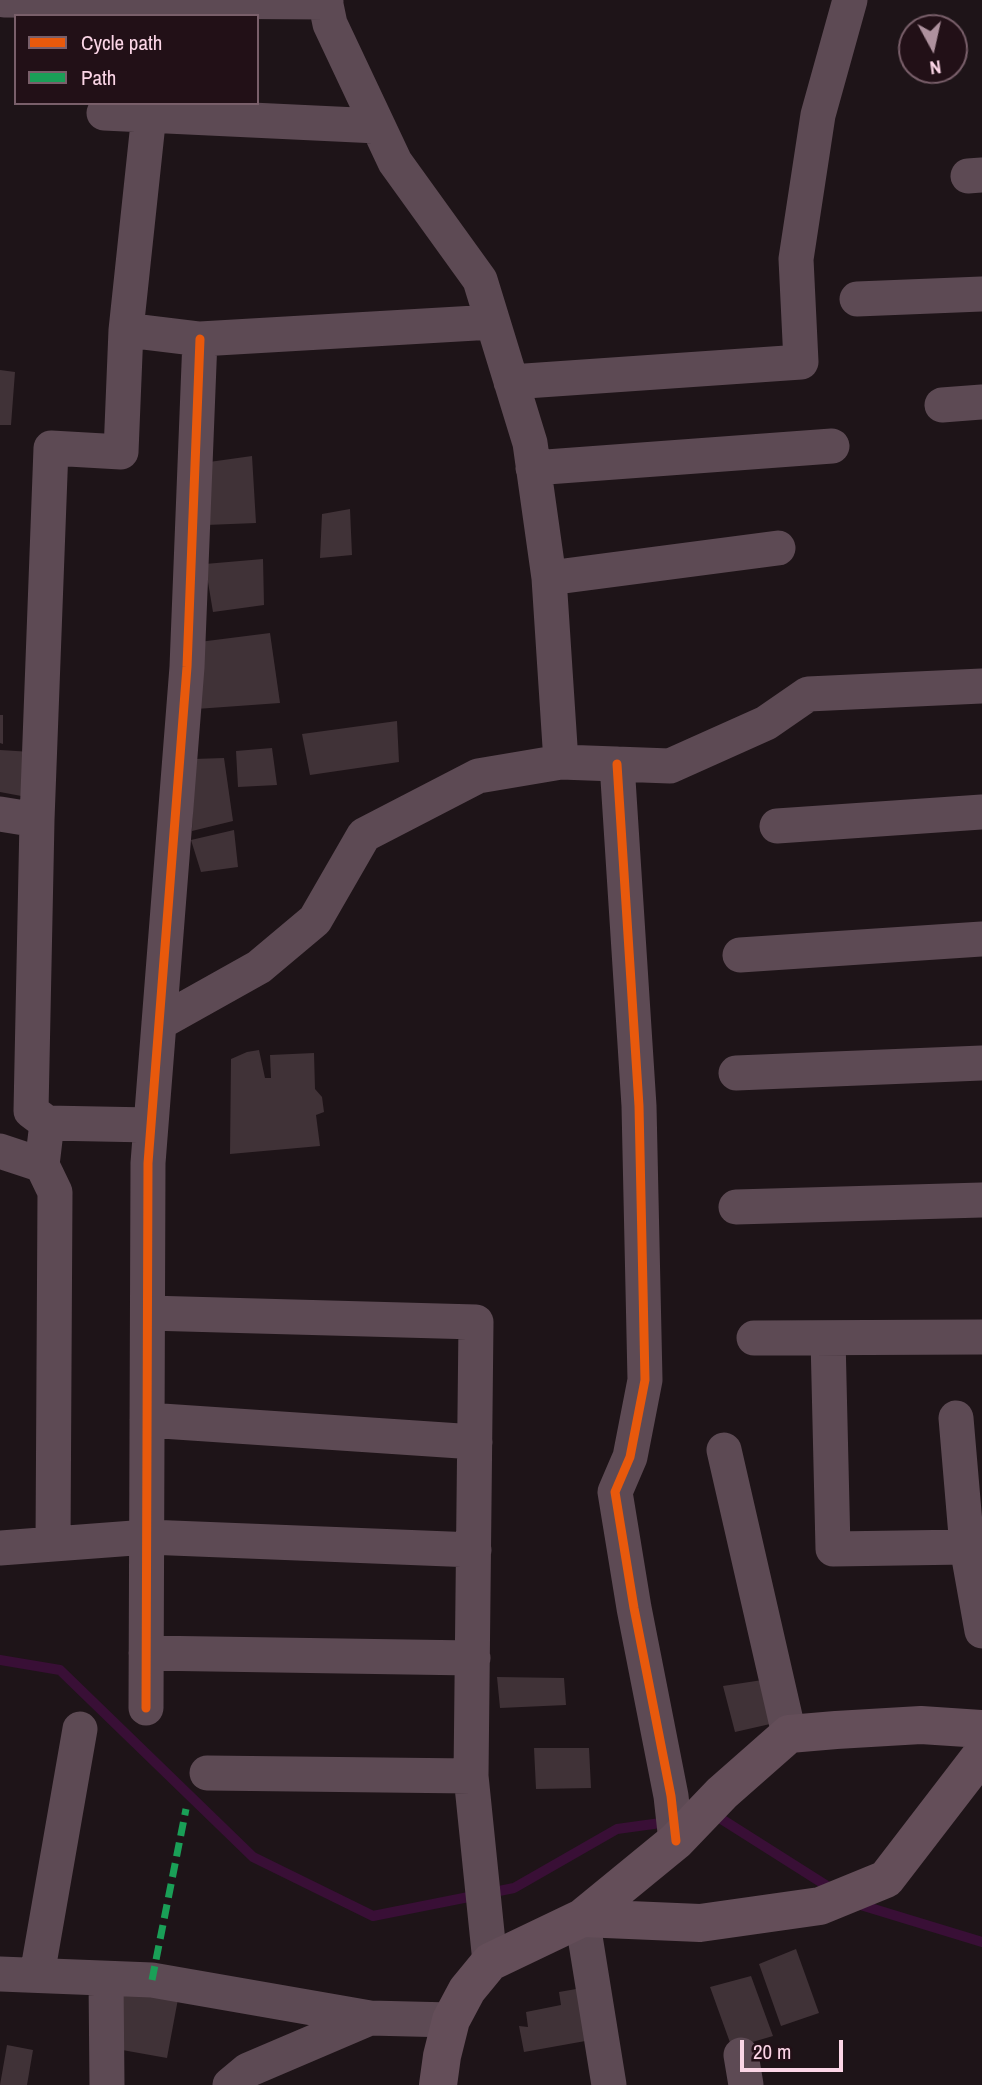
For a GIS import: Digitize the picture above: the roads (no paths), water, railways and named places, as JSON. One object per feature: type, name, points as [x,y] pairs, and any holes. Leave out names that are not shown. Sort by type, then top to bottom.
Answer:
[{"type":"street","points":[[4,0],[326,1],[330,24],[395,162],[480,280],[493,322],[530,443],[549,578],[561,762]]},
{"type":"street","points":[[511,382],[801,362],[796,259],[818,116],[850,0]]},
{"type":"street","points":[[104,113],[378,126]]},
{"type":"street","points":[[149,114],[126,330],[121,452],[51,448],[37,820],[31,1111],[47,1123],[151,1125]]},
{"type":"street","points":[[857,299],[982,294]]},
{"type":"street","points":[[126,330],[200,339],[493,322]]},
{"type":"street","points":[[146,1708],[148,1163],[187,667],[200,339]]},
{"type":"street","points":[[942,405],[982,402]]},
{"type":"street","points":[[533,468],[832,446]]},
{"type":"street","points":[[549,578],[778,548]]},
{"type":"street","points":[[159,1023],[259,967],[315,920],[365,835],[478,776],[561,762],[670,766],[766,723],[808,694],[982,686]]},
{"type":"street","points":[[617,764],[639,1106],[645,1380],[629,1457],[615,1492],[634,1608],[671,1796],[677,1842]]},
{"type":"street","points":[[777,826],[982,812]]},
{"type":"street","points":[[0,814],[37,820]]},
{"type":"street","points":[[740,955],[982,939]]},
{"type":"street","points":[[736,1073],[982,1063]]},
{"type":"street","points":[[47,1123],[42,1165],[55,1192],[53,1544]]},
{"type":"street","points":[[0,1151],[42,1165]]},
{"type":"street","points":[[736,1207],[982,1200]]},
{"type":"street","points":[[148,1313],[476,1322],[471,1776],[490,1962]]},
{"type":"street","points":[[754,1338],[982,1337]]},
{"type":"street","points":[[828,1338],[833,1549],[967,1547]]},
{"type":"street","points":[[956,1418],[967,1547],[982,1631]]},
{"type":"street","points":[[147,1420],[475,1441]]},
{"type":"street","points":[[724,1450],[789,1734]]},
{"type":"street","points":[[0,1548],[147,1537],[474,1550]]},
{"type":"street","points":[[146,1653],[472,1658]]},
{"type":"street","points":[[438,2085],[451,2020],[467,1990],[490,1962],[582,1919],[677,1842],[722,1793],[789,1734],[921,1725],[982,1729]]},
{"type":"street","points":[[37,1975],[80,1729]]},
{"type":"street","points":[[582,1919],[700,1923],[820,1906],[886,1879],[982,1754]]},
{"type":"street","points":[[207,1773],[471,1776]]},
{"type":"street","points":[[582,1919],[609,2085]]},
{"type":"street","points":[[0,1974],[152,1980],[370,2018],[451,2020]]},
{"type":"street","points":[[106,1979],[107,2085]]},
{"type":"street","points":[[230,2085],[248,2070],[370,2018]]},
{"type":"waterway","points":[[0,1660],[60,1670],[253,1857],[373,1916],[514,1888],[617,1829],[668,1822]]},
{"type":"waterway","points":[[712,1816],[715,1815],[835,1891]]},
{"type":"waterway","points":[[854,1903],[982,1942]]}]
